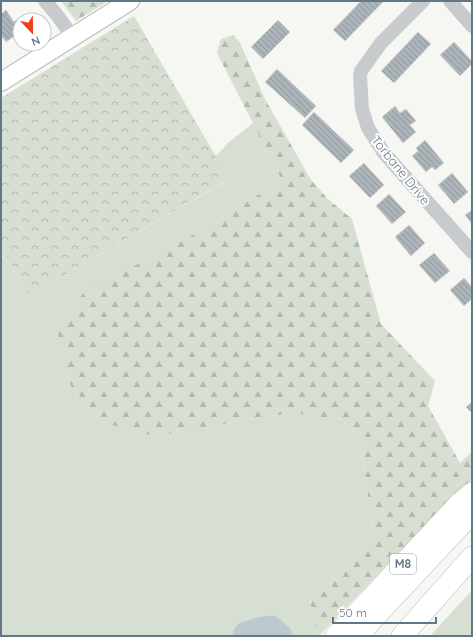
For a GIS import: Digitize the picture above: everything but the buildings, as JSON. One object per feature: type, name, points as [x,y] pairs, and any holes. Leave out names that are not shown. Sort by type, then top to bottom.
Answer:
[{"type":"highway","name":"M8","points":[[336,636],[460,503],[472,493]]},
{"type":"highway","name":"M8","points":[[357,636],[472,513]]},
{"type":"highway","points":[[403,636],[472,557]]},
{"type":"main road","points":[[1,82],[72,36],[130,1]]},
{"type":"street","points":[[45,1],[58,15],[72,36]]},
{"type":"street","name":"Torbane Drive","points":[[423,1],[381,43],[362,71],[360,76],[362,109],[368,128],[384,153],[472,252]]},
{"type":"street","points":[[450,1],[472,26]]},
{"type":"green space","points":[[61,1],[108,1],[76,21]]},
{"type":"green space","points":[[134,16],[229,179],[29,296],[1,246],[1,98]]},
{"type":"green space","points":[[233,35],[240,43],[265,99],[311,180],[328,199],[352,219],[381,324],[435,381],[428,406],[460,463],[472,452],[472,480],[452,497],[319,636],[317,636],[310,600],[350,567],[374,534],[360,442],[343,420],[293,413],[242,420],[205,428],[154,436],[101,422],[71,386],[58,333],[83,293],[197,233],[282,180],[217,53],[221,39]]},
{"type":"green space","points":[[253,123],[282,180],[197,233],[205,428],[242,420],[293,413],[343,420],[360,442],[374,534],[350,567],[310,600],[317,636],[1,636],[1,246],[29,296],[228,180],[215,157],[228,143]]},
{"type":"green space","points":[[472,590],[472,636],[430,636]]},
{"type":"waterway","points":[[245,636],[246,634],[258,630],[271,628],[280,636]]}]
